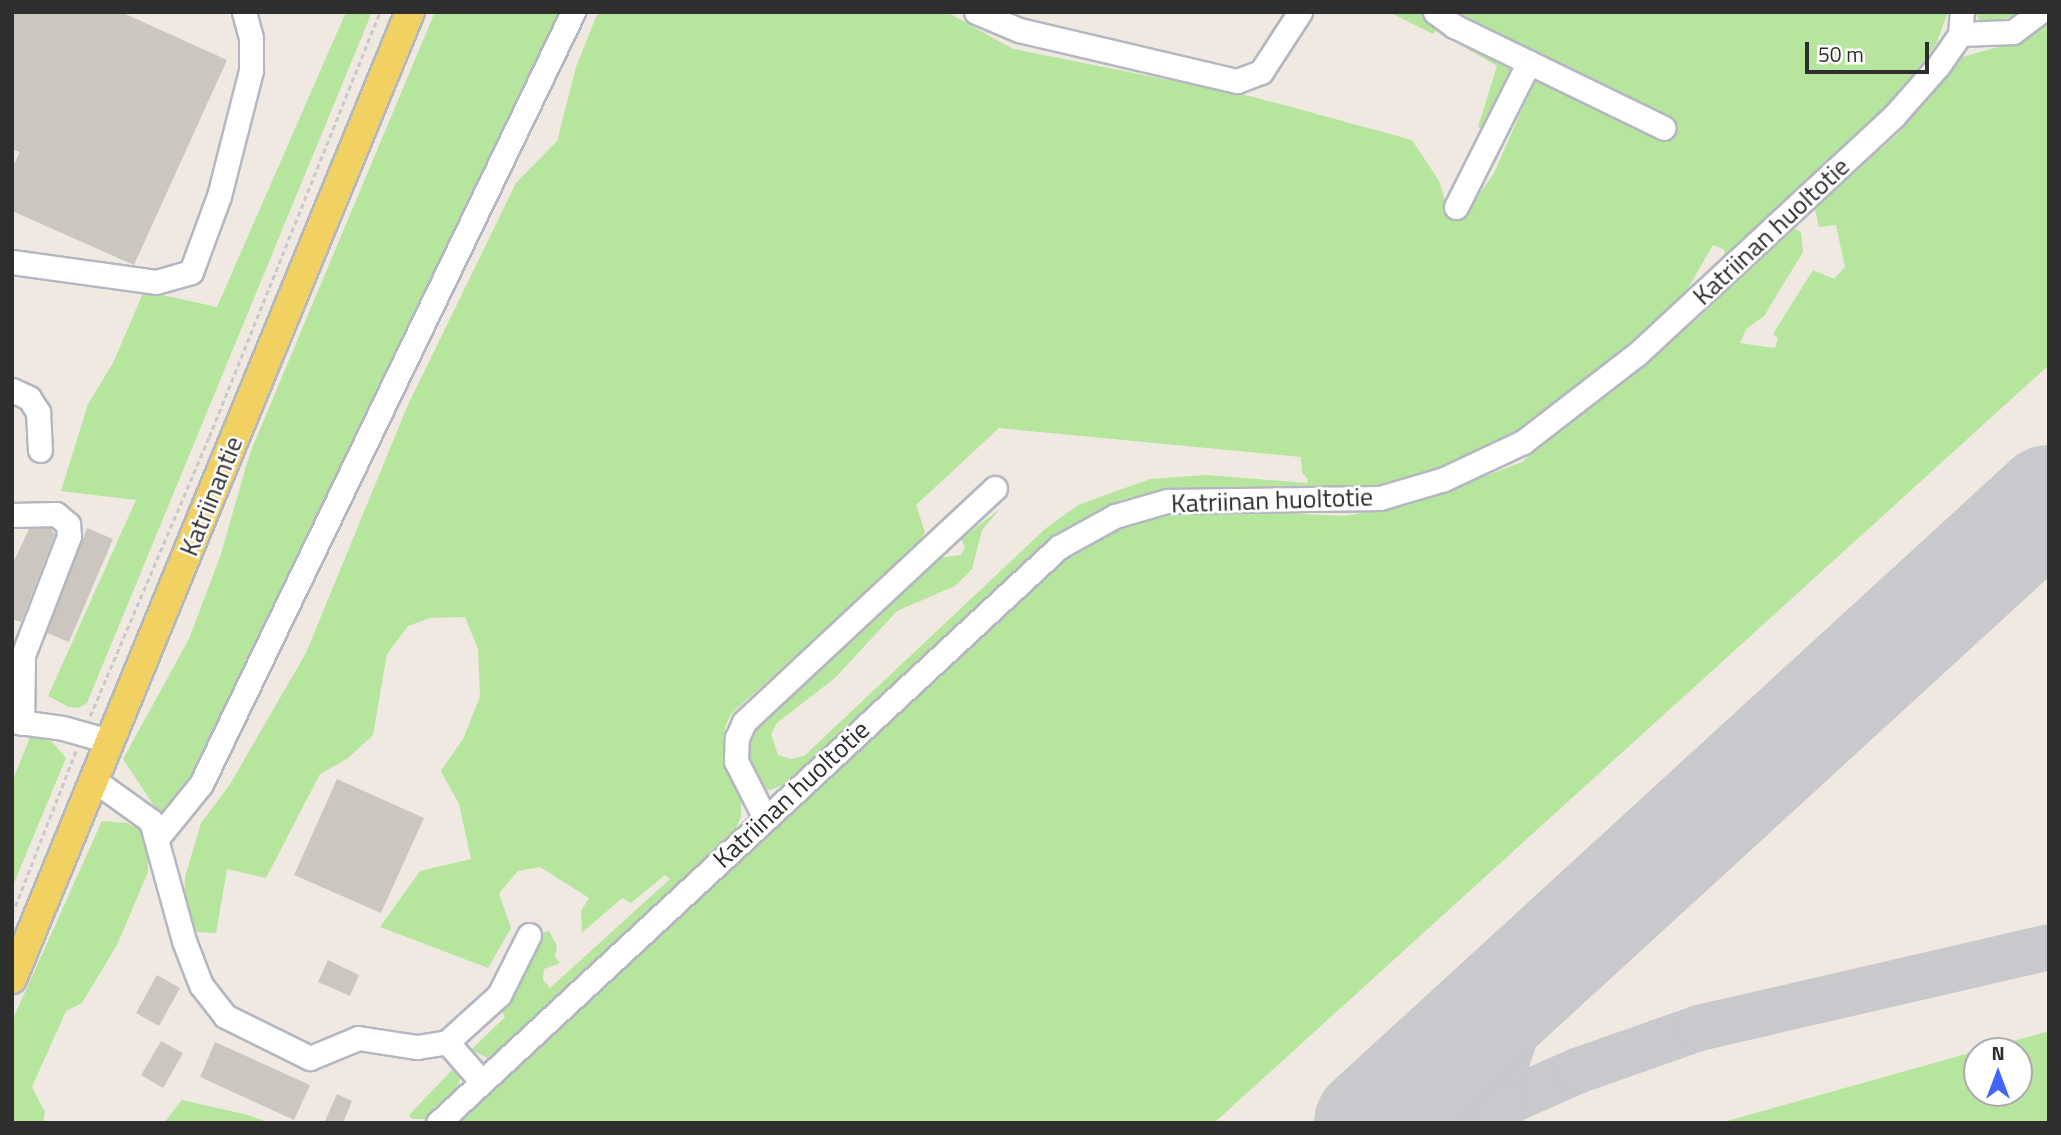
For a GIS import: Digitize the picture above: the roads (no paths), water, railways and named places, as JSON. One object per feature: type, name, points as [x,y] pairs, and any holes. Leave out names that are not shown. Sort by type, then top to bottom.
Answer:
[{"type":"main road","name":"Katriinantie","points":[[12,979],[94,780],[96,737],[410,12]]},
{"type":"street","points":[[12,262],[156,282],[184,277],[196,264],[219,196],[251,70],[251,38],[244,12]]},
{"type":"street","points":[[158,836],[201,784],[573,12]]},
{"type":"street","points":[[976,12],[1019,30],[1237,81],[1261,72],[1300,12]]},
{"type":"street","points":[[1435,12],[1529,62],[1664,128]]},
{"type":"street","points":[[1961,23],[1994,36],[2013,32],[2040,12]]},
{"type":"street","name":"Katriinan huoltotie","points":[[438,1123],[1035,567],[1095,526],[1137,509],[1198,497],[1316,502],[1380,498],[1444,479],[1523,442],[1602,384],[1831,176],[1914,94],[1961,23]]},
{"type":"street","points":[[1456,207],[1529,62]]},
{"type":"street","points":[[12,390],[29,398],[38,412],[40,450]]},
{"type":"street","points":[[765,818],[736,761],[737,738],[744,722],[995,488]]},
{"type":"street","points":[[12,515],[56,514],[68,524],[69,536],[23,655],[17,722],[96,737]]},
{"type":"street","points":[[94,780],[151,821],[158,836],[184,941],[201,985],[225,1016],[310,1058],[358,1038],[456,1050],[482,1082]]},
{"type":"street","points":[[456,1050],[499,995],[529,935]]}]
